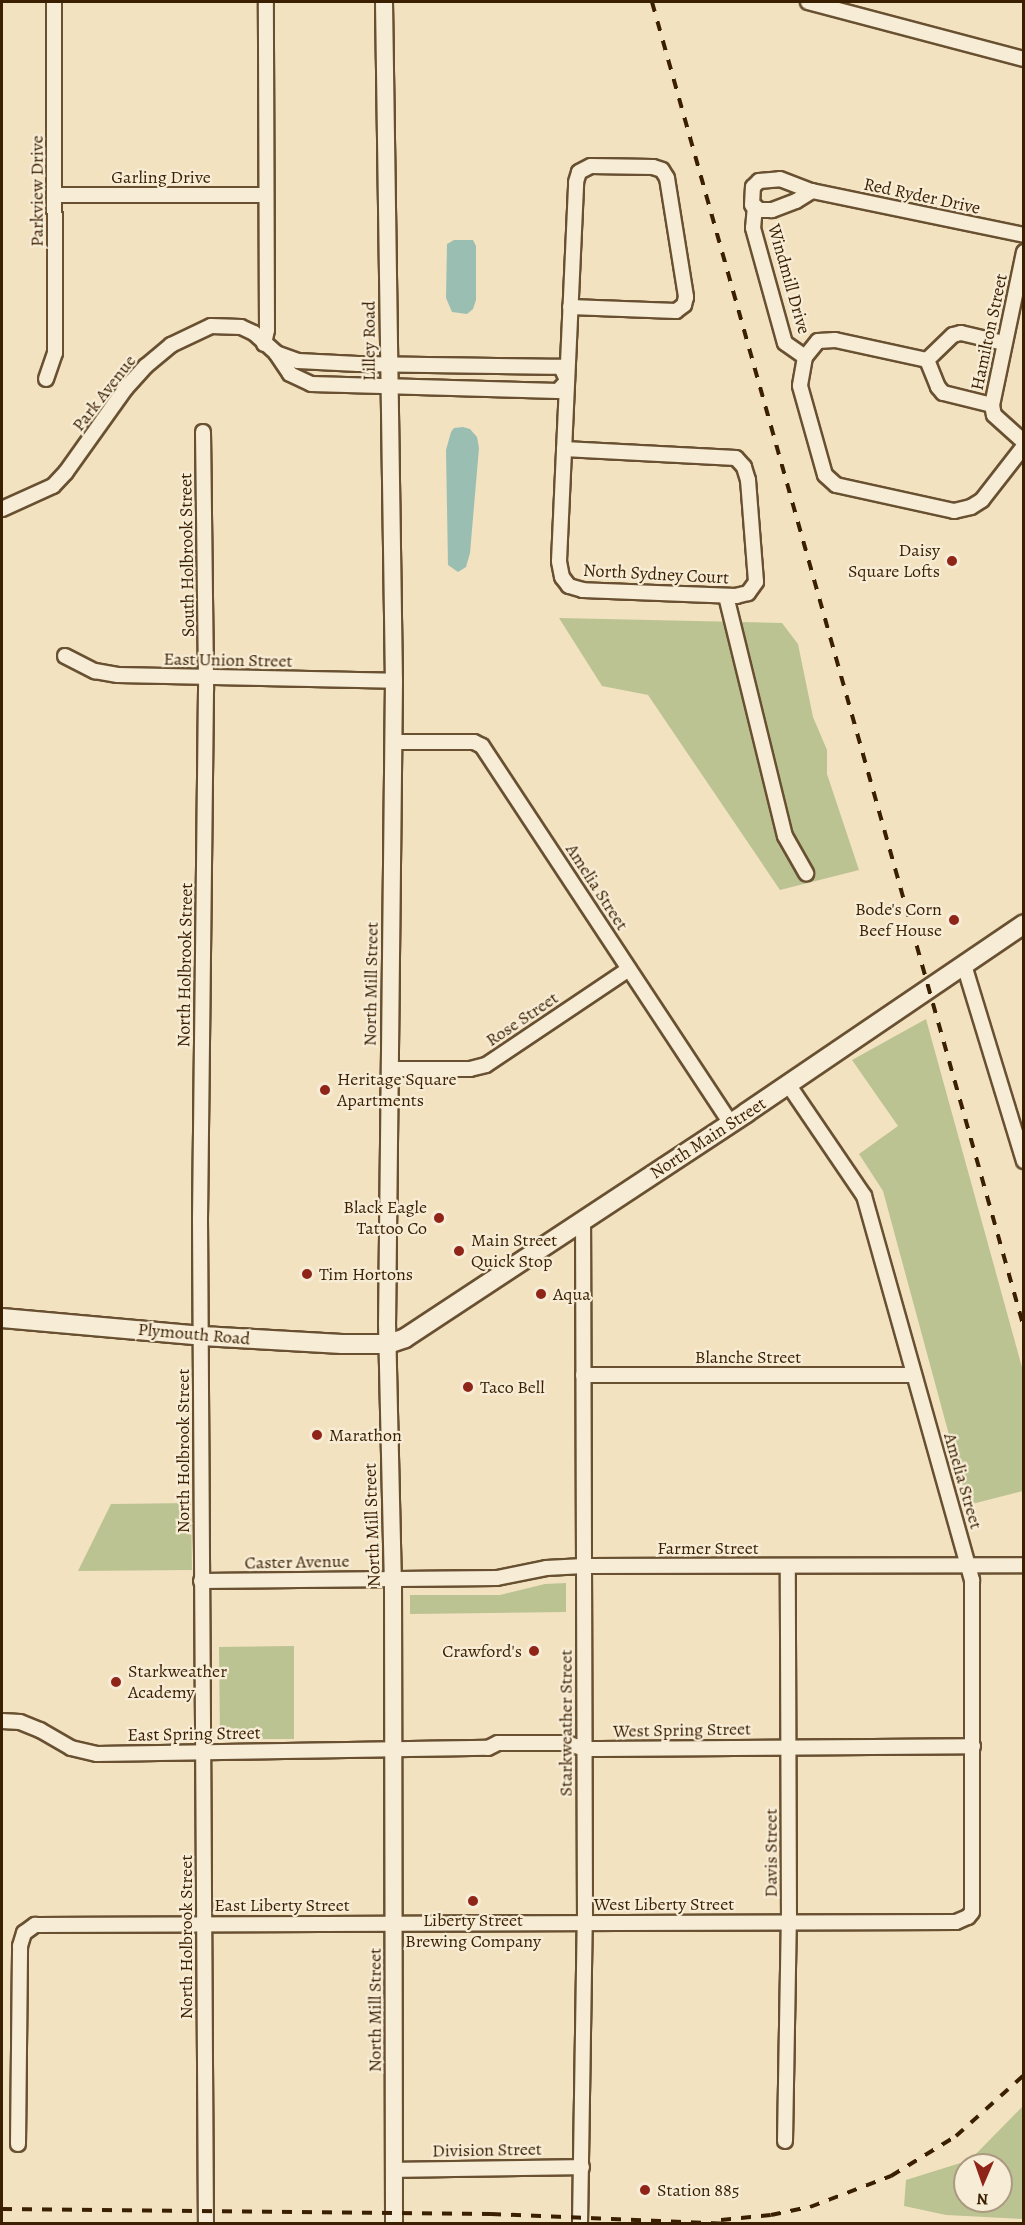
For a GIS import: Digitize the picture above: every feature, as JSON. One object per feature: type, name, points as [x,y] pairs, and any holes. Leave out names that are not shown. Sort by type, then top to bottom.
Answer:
[{"type":"main road","name":"North Main Street","points":[[388,1344],[417,1331],[582,1222],[1023,924]]},
{"type":"main road","name":"Plymouth Road","points":[[2,1318],[202,1336],[342,1344],[388,1344]]},
{"type":"street","name":"Parkview Drive","points":[[46,379],[55,353],[54,2]]},
{"type":"street","points":[[264,344],[267,330],[266,2]]},
{"type":"street","name":"Lilley Road","points":[[384,2],[394,681]]},
{"type":"street","points":[[808,2],[1023,59]]},
{"type":"street","name":"North Sydney Court","points":[[564,449],[736,458],[744,467],[748,480],[756,582],[748,593],[726,596],[583,590],[569,586],[561,577],[559,561],[570,307],[576,182],[579,172],[591,166],[653,167],[662,170],[667,178],[686,297],[684,305],[676,311],[570,307]]},
{"type":"street","name":"Red Ryder Drive","points":[[755,206],[752,205],[751,197],[753,187],[759,180],[780,179],[812,191],[1023,235]]},
{"type":"street","points":[[755,206],[772,210],[796,201],[812,191]]},
{"type":"street","name":"Garling Drive","points":[[55,195],[266,195]]},
{"type":"street","name":"Windmill Drive","points":[[755,206],[753,228],[785,343],[805,357],[800,386],[825,475],[836,485],[954,511],[971,507],[982,500],[1023,444]]},
{"type":"street","name":"Hamilton Street","points":[[1023,252],[992,405],[994,415],[1023,444]]},
{"type":"street","name":"Park Avenue","points":[[2,508],[53,486],[73,463],[126,388],[146,366],[171,345],[211,326],[241,327],[254,333],[276,353]]},
{"type":"street","points":[[927,360],[953,334],[961,333],[1004,343]]},
{"type":"street","points":[[805,357],[818,341],[835,340],[927,360]]},
{"type":"street","points":[[276,353],[298,361],[561,367],[567,381],[558,391],[311,384],[290,374],[276,353]]},
{"type":"street","points":[[927,360],[938,387],[944,393],[992,405]]},
{"type":"street","name":"South Holbrook Street","points":[[203,432],[206,678]]},
{"type":"street","points":[[726,596],[785,836],[806,873]]},
{"type":"street","name":"East Union Street","points":[[64,656],[95,671],[118,675],[394,681]]},
{"type":"street","name":"North Holbrook Street","points":[[206,678],[200,1219],[206,2223]]},
{"type":"street","name":"North Mill Street","points":[[394,681],[388,1344],[393,1579],[394,2223]]},
{"type":"street","name":"Amelia Street","points":[[394,742],[479,743],[730,1122]]},
{"type":"street","points":[[964,965],[1023,1161]]},
{"type":"street","name":"Rose Street","points":[[390,1069],[470,1069],[486,1065],[629,969]]},
{"type":"street","name":"Amelia Street","points":[[788,1084],[864,1196],[972,1580],[973,1906],[968,1917]]},
{"type":"street","name":"Starkweather Street","points":[[580,2223],[585,1921],[582,1222]]},
{"type":"street","name":"Blanche Street","points":[[583,1375],[914,1375]]},
{"type":"street","name":"Farmer Street","points":[[393,1579],[497,1578],[546,1568],[584,1566],[1023,1565]]},
{"type":"street","name":"Davis Street","points":[[785,2141],[789,1922],[788,1566]]},
{"type":"street","name":"Caster Avenue","points":[[201,1581],[393,1579]]},
{"type":"street","name":"East Spring Street","points":[[2,1721],[20,1722],[40,1730],[70,1748],[97,1754],[394,1749]]},
{"type":"street","name":"West Spring Street","points":[[394,1749],[488,1748],[498,1743],[567,1743],[584,1749],[973,1746]]},
{"type":"street","name":"West Liberty Street","points":[[395,1923],[956,1922],[968,1917]]},
{"type":"street","name":"East Liberty Street","points":[[18,2144],[20,1946],[27,1930],[40,1924],[395,1923]]},
{"type":"street","name":"Division Street","points":[[394,2169],[582,2167]]},
{"type":"green space","points":[[559,618],[782,623],[798,644],[813,717],[827,750],[827,774],[859,870],[780,890],[648,695],[602,686]]},
{"type":"green space","points":[[926,1019],[1023,1371],[1023,1491],[968,1505],[883,1191],[859,1154],[898,1126],[852,1060]]},
{"type":"green space","points":[[191,1503],[192,1570],[78,1571],[111,1504]]},
{"type":"green space","points":[[566,1583],[566,1612],[410,1614],[410,1595],[500,1595],[545,1584]]},
{"type":"green space","points":[[294,1646],[294,1739],[220,1739],[219,1647]]},
{"type":"green space","points":[[1023,2106],[1023,2219],[946,2215],[904,2206],[906,2180],[953,2165],[953,2213],[1013,2213],[1013,2153],[977,2153]]},
{"type":"water","points":[[454,240],[473,240],[476,246],[476,300],[473,309],[467,314],[452,312],[446,298],[447,244]]},
{"type":"water","points":[[454,428],[470,429],[477,437],[479,448],[470,553],[466,567],[458,572],[448,565],[446,450],[451,432]]},
{"type":"railway","points":[[652,2],[1024,1328]]},
{"type":"railway","points":[[721,2220],[771,2215],[810,2207],[891,2176],[956,2136],[1024,2075]]},
{"type":"railway","points":[[2,2209],[491,2214],[731,2224]]},
{"type":"place","name":"Daisy Square Lofts","points":[[952,561]]},
{"type":"place","name":"Bode's Corn Beef House","points":[[954,920]]},
{"type":"place","name":"Heritage Square Apartments","points":[[325,1090]]},
{"type":"place","name":"Black Eagle Tattoo Co","points":[[439,1218]]},
{"type":"place","name":"Main Street Quick Stop","points":[[459,1251]]},
{"type":"place","name":"Tim Hortons","points":[[307,1274]]},
{"type":"place","name":"Aqua","points":[[541,1294]]},
{"type":"place","name":"Taco Bell","points":[[468,1387]]},
{"type":"place","name":"Marathon","points":[[317,1435]]},
{"type":"place","name":"Crawford's","points":[[534,1651]]},
{"type":"place","name":"Starkweather Academy","points":[[116,1682]]},
{"type":"place","name":"Liberty Street Brewing Company","points":[[473,1901]]},
{"type":"place","name":"Station 885","points":[[645,2190]]}]
